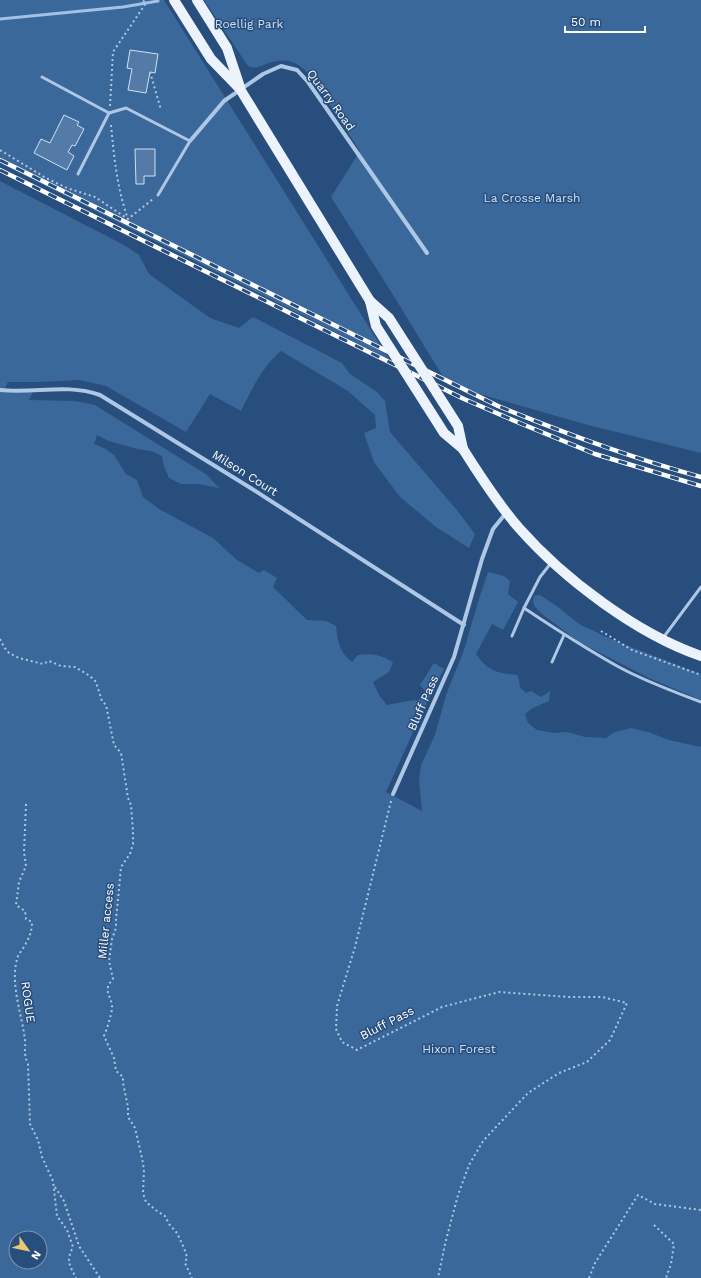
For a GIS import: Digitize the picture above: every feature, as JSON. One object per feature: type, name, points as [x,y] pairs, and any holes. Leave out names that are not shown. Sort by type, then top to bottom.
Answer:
[{"type":"main road","points":[[174,0],[211,59],[240,89],[370,300],[390,318],[458,426],[463,449]]},
{"type":"main road","points":[[197,0],[227,48],[240,89]]},
{"type":"main road","points":[[370,300],[376,326],[444,433],[463,449],[506,513],[535,546],[579,584],[636,625],[661,640],[701,656]]},
{"type":"street","name":"Quarry Road","points":[[190,141],[224,101],[240,89],[263,74],[281,66],[297,70],[308,82],[427,254]]},
{"type":"street","name":"Milson Court","points":[[0,390],[74,389],[87,390],[100,395],[249,487],[464,625]]},
{"type":"street","name":"Bluff Pass","points":[[393,794],[454,657],[482,559],[493,529],[506,513]]},
{"type":"lane","points":[[42,77],[109,113],[126,108],[190,141],[158,195]]},
{"type":"lane","points":[[78,174],[109,113]]},
{"type":"lane","points":[[512,636],[540,577],[552,561]]},
{"type":"lane","points":[[661,640],[701,587]]},
{"type":"lane","points":[[524,608],[564,635],[618,666],[663,688],[701,702]]},
{"type":"lane","points":[[552,662],[564,635]]},
{"type":"path","points":[[128,220],[121,201],[116,176],[109,113],[113,52],[146,3],[142,0]]},
{"type":"path","points":[[150,72],[161,110]]},
{"type":"path","points":[[0,150],[46,178],[67,188],[95,196],[128,220]]},
{"type":"path","points":[[128,220],[158,195]]},
{"type":"path","points":[[601,631],[632,650],[701,675]]},
{"type":"path","name":"Miller access","points":[[0,639],[9,653],[20,658],[43,664],[49,662],[61,666],[74,667],[90,676],[96,682],[102,702],[106,705],[114,746],[121,753],[128,798],[131,805],[133,831],[130,854],[120,867],[116,928],[112,939],[109,961],[113,979],[108,984],[107,994],[112,1008],[104,1036],[114,1058],[116,1071],[123,1077],[122,1083],[128,1108],[128,1116],[135,1128],[142,1158],[144,1170],[143,1193],[146,1202],[165,1216],[169,1224],[177,1233],[184,1248],[186,1257],[185,1263],[192,1278]]},
{"type":"path","name":"Bluff Pass","points":[[393,794],[355,947],[337,1006],[336,1029],[342,1042],[357,1050],[442,1007],[499,992],[569,997],[602,997],[627,1004],[610,1040],[587,1062],[559,1073],[528,1093],[483,1141],[469,1166],[458,1195],[438,1278]]},
{"type":"path","name":"ROGUE","points":[[26,804],[24,852],[26,866],[19,882],[16,905],[25,911],[26,919],[32,922],[32,927],[27,942],[18,956],[15,972],[18,1007],[25,1038],[24,1054],[28,1064],[30,1124],[32,1130],[36,1134],[42,1157],[50,1171],[55,1186],[64,1201],[79,1246],[100,1278]]},
{"type":"path","name":"ROGUE","points":[[55,1186],[57,1216],[67,1230],[73,1247],[68,1257],[68,1263],[76,1278]]},
{"type":"path","points":[[588,1278],[595,1263],[638,1195],[655,1204],[701,1210]]},
{"type":"path","points":[[654,1225],[674,1244],[671,1264],[666,1278]]},
{"type":"green space","points":[[0,0],[164,0],[389,359],[0,163]]},
{"type":"green space","name":"La Crosse Marsh","points":[[204,0],[701,0],[701,453],[588,425],[448,385],[331,197],[360,151],[310,75],[305,70],[295,63],[285,60],[257,67],[248,66]]},
{"type":"green space","name":"Hixon Forest","points":[[0,181],[124,245],[139,255],[149,274],[210,318],[239,328],[253,317],[342,363],[350,374],[377,392],[385,401],[390,432],[456,509],[475,534],[469,548],[436,527],[400,497],[374,462],[364,433],[376,428],[375,415],[348,391],[281,351],[263,371],[241,411],[210,394],[186,432],[106,386],[79,380],[8,382],[4,390],[34,390],[29,400],[75,401],[95,405],[207,475],[219,488],[199,484],[181,484],[169,478],[162,456],[151,451],[137,449],[109,441],[97,435],[94,444],[106,449],[114,455],[126,474],[137,480],[143,497],[159,509],[213,538],[237,560],[259,573],[264,570],[277,578],[273,587],[307,620],[326,621],[336,626],[340,646],[344,654],[352,662],[358,655],[372,654],[393,662],[389,672],[373,682],[379,695],[387,705],[414,700],[418,701],[425,691],[420,685],[434,663],[444,669],[424,708],[386,792],[422,811],[419,780],[421,765],[435,735],[446,695],[464,650],[488,572],[504,576],[510,581],[508,594],[518,602],[503,630],[492,624],[476,654],[489,668],[499,672],[518,675],[520,687],[526,693],[531,691],[541,697],[550,691],[549,701],[533,708],[525,714],[528,723],[537,730],[554,733],[567,732],[585,737],[606,738],[615,732],[631,728],[648,732],[669,740],[701,747],[701,1278],[0,1278]]},
{"type":"green space","points":[[540,595],[579,624],[613,640],[701,674],[701,700],[649,678],[579,642],[535,607],[533,601],[534,596]]},
{"type":"building","points":[[130,50],[158,54],[155,73],[150,72],[146,93],[128,90],[132,69],[127,68]]},
{"type":"building","points":[[64,115],[79,122],[77,125],[84,129],[75,146],[72,145],[68,152],[74,156],[67,170],[34,153],[41,139],[50,143]]},
{"type":"building","points":[[135,149],[155,149],[155,176],[144,176],[144,184],[136,184]]},
{"type":"waterway","points":[[0,19],[123,7],[158,1]]},
{"type":"railway","points":[[0,160],[498,406],[548,426],[649,462],[701,477]]},
{"type":"railway","points":[[0,170],[464,399],[595,454],[701,486]]},
{"type":"park label","name":"Roellig Park","points":[[249,24]]}]
